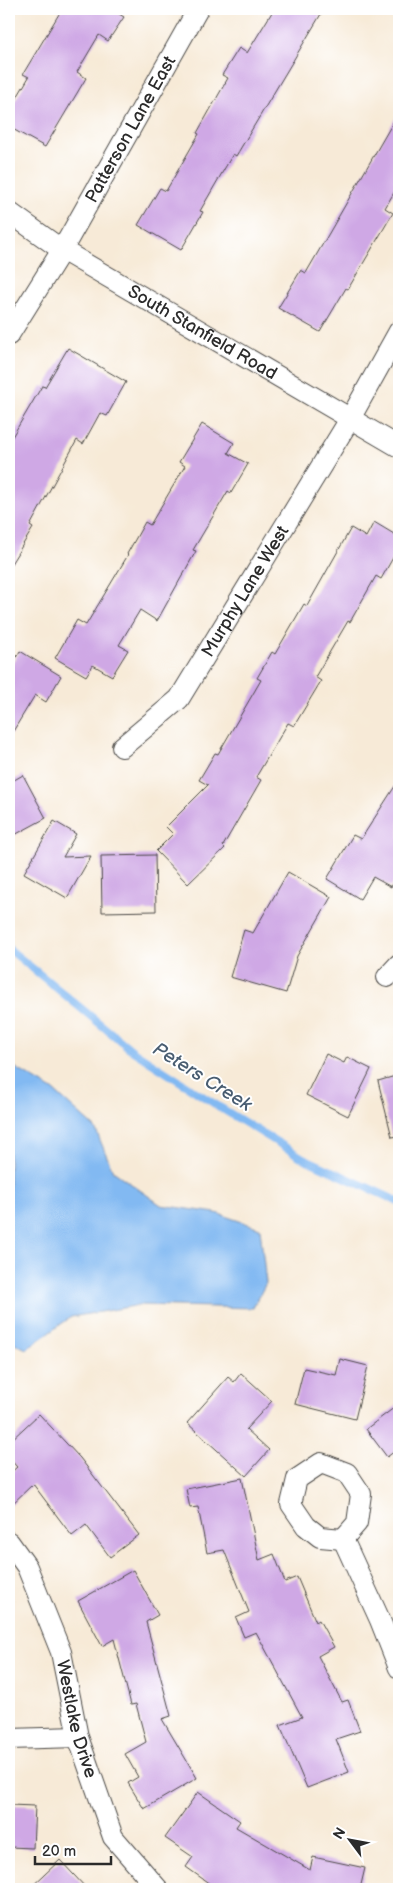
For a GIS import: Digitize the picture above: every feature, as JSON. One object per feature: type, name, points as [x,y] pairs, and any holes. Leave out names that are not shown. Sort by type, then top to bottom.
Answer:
[{"type":"street","name":"Patterson Lane East","points":[[9,335],[62,250],[198,9]]},
{"type":"street","name":"South Stanfield Road","points":[[9,212],[62,250],[399,447]]},
{"type":"street","name":"Murphy Lane West","points":[[122,747],[178,699],[350,419],[399,331]]},
{"type":"street","points":[[343,1539],[380,1620],[399,1668]]},
{"type":"street","name":"Westlake Drive","points":[[9,1542],[27,1567],[61,1652],[78,1737],[113,1837],[158,1889]]},
{"type":"street","points":[[9,1739],[78,1737]]},
{"type":"water","points":[[9,1064],[53,1090],[95,1128],[113,1171],[161,1205],[216,1213],[260,1228],[266,1283],[253,1308],[140,1305],[71,1317],[26,1349],[9,1340]]},
{"type":"building","points":[[62,9],[111,9],[124,17],[108,41],[99,35],[77,72],[86,78],[45,147],[9,127],[9,111],[29,77],[23,74]]},
{"type":"building","points":[[274,9],[324,9],[236,156],[233,154],[200,211],[203,212],[181,250],[138,225],[160,188],[166,191],[199,134],[197,133],[228,78],[222,75],[239,48],[247,53]]},
{"type":"building","points":[[399,112],[399,184],[385,208],[393,213],[320,332],[278,308],[301,270],[306,273]]},
{"type":"building","points":[[68,348],[126,382],[107,416],[100,413],[83,444],[77,440],[30,526],[33,528],[9,567],[9,442],[42,386],[45,387]]},
{"type":"building","points":[[202,424],[234,443],[228,453],[248,464],[231,493],[228,491],[193,550],[196,551],[157,621],[140,610],[119,645],[128,650],[112,676],[93,665],[86,676],[55,658],[77,620],[86,625],[128,555],[145,522],[150,525],[185,466],[179,462]]},
{"type":"building","points":[[374,522],[399,537],[399,547],[381,579],[376,576],[350,622],[348,621],[315,677],[321,681],[294,726],[288,723],[256,777],[261,780],[223,846],[225,848],[188,884],[156,851],[173,834],[166,827],[208,785],[199,780],[215,753],[218,754],[261,680],[257,678],[272,652],[275,654],[304,604],[307,606],[351,528],[366,537]]},
{"type":"building","points":[[20,651],[61,676],[46,702],[35,695],[9,738],[9,669]]},
{"type":"building","points":[[23,775],[46,818],[9,838],[9,783]]},
{"type":"building","points":[[399,780],[399,872],[391,887],[373,877],[360,899],[327,879],[353,835],[361,839]]},
{"type":"building","points":[[54,821],[76,834],[63,857],[91,856],[67,898],[24,873]]},
{"type":"building","points":[[155,855],[156,911],[102,912],[101,856]]},
{"type":"building","points":[[288,872],[331,897],[297,956],[286,993],[230,977],[244,930],[253,933]]},
{"type":"building","points":[[326,1054],[344,1063],[347,1057],[371,1069],[348,1116],[306,1095]]},
{"type":"building","points":[[399,1075],[399,1136],[392,1137],[378,1081]]},
{"type":"building","points":[[340,1359],[368,1366],[355,1419],[295,1404],[304,1368],[336,1375]]},
{"type":"building","points":[[241,1373],[272,1401],[246,1429],[269,1450],[246,1476],[187,1423],[228,1377],[234,1382]]},
{"type":"building","points":[[399,1404],[399,1448],[387,1457],[366,1429]]},
{"type":"building","points":[[39,1414],[80,1458],[139,1535],[110,1557],[86,1525],[72,1536],[33,1484],[9,1507],[9,1474],[17,1467],[9,1458],[9,1442]]},
{"type":"building","points":[[242,1478],[259,1560],[274,1554],[285,1582],[297,1577],[316,1622],[319,1620],[334,1647],[318,1656],[342,1702],[348,1700],[360,1731],[336,1739],[349,1772],[307,1788],[280,1725],[302,1717],[256,1632],[244,1637],[236,1618],[249,1612],[224,1550],[207,1553],[198,1507],[190,1508],[186,1489]]},
{"type":"building","points":[[133,1570],[158,1615],[146,1622],[171,1716],[162,1719],[197,1778],[144,1809],[128,1783],[138,1777],[125,1754],[146,1742],[136,1704],[131,1705],[114,1639],[102,1646],[78,1601]]},
{"type":"building","points":[[198,1792],[240,1821],[236,1827],[310,1870],[313,1857],[365,1868],[360,1889],[217,1889],[186,1867],[193,1857],[165,1838]]},
{"type":"building","points":[[9,1805],[35,1806],[33,1848],[9,1847]]},
{"type":"building","points":[[60,1860],[87,1889],[29,1889]]},
{"type":"waterway","name":"Peters Creek","points":[[9,949],[133,1051],[303,1158],[399,1202]]}]
